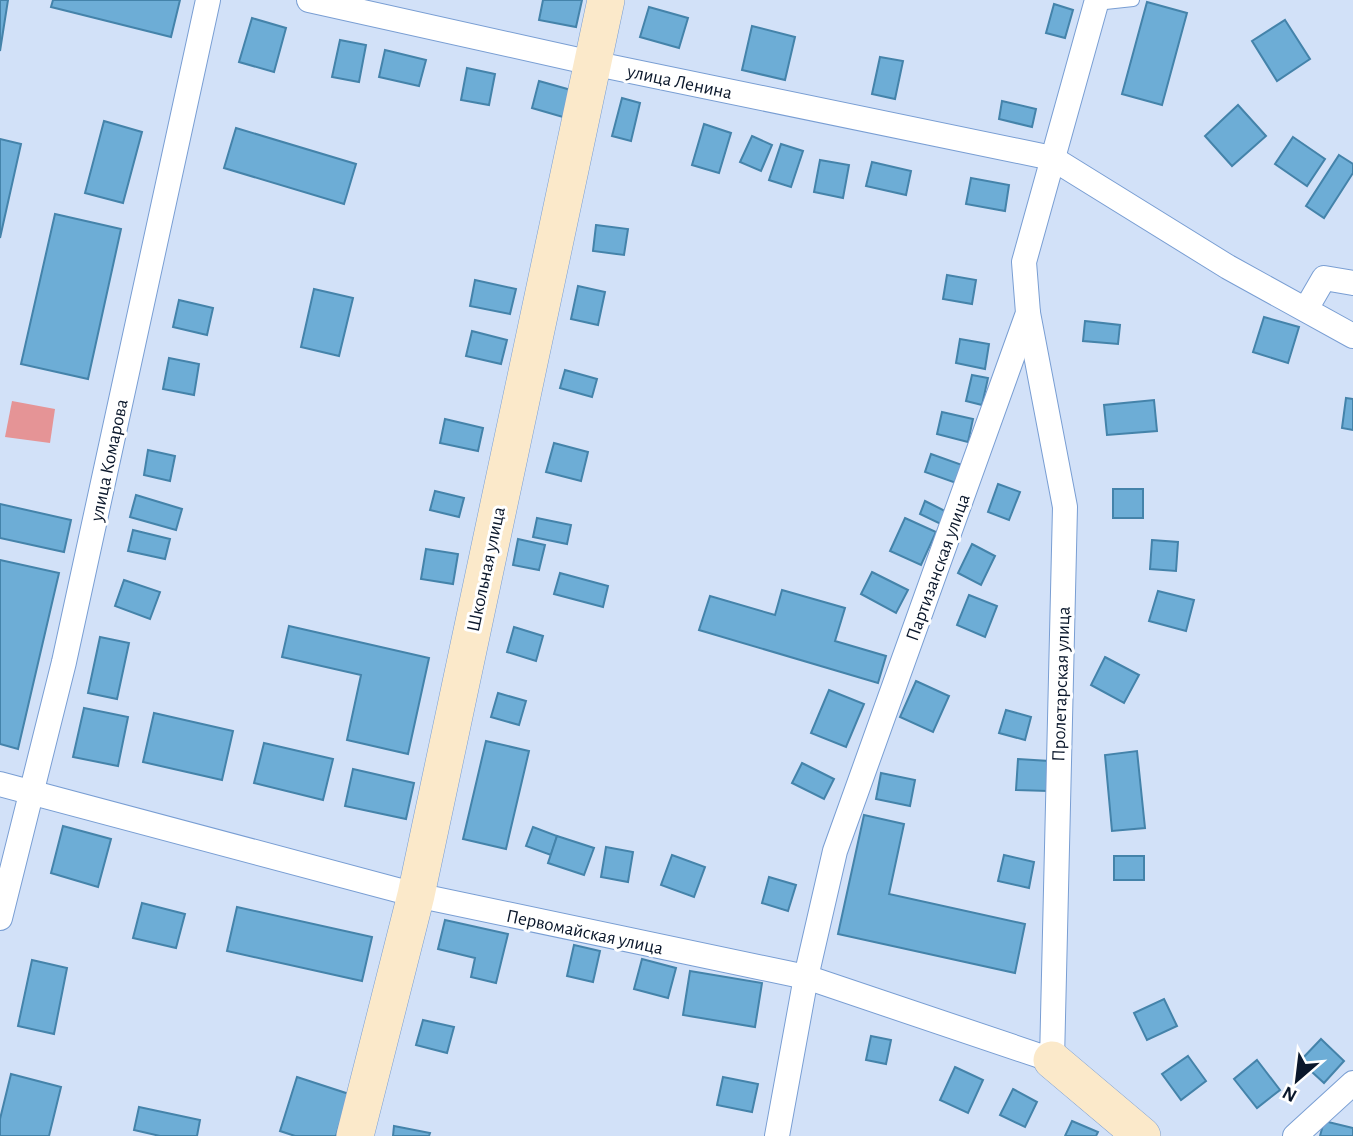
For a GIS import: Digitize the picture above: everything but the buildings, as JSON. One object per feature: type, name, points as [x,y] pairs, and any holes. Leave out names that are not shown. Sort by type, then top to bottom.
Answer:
[{"type":"street","name":"улица Комарова","points":[[0,918],[64,662],[208,0]]},
{"type":"street","name":"улица Ленина","points":[[309,0],[592,63],[1052,158]]},
{"type":"street","name":"Школьная улица","points":[[355,1136],[416,895],[606,0]]},
{"type":"street","name":"Партизанская улица","points":[[777,1136],[806,978],[835,851],[1028,313],[1024,262],[1096,2]]},
{"type":"street","points":[[1052,158],[1228,267],[1353,337]]},
{"type":"street","points":[[1306,309],[1324,278],[1353,283]]},
{"type":"street","name":"Пролетарская улица","points":[[1028,313],[1065,507],[1052,1060]]},
{"type":"street","name":"Первомайская улица","points":[[0,784],[416,895],[806,978],[1052,1060],[1142,1136]]},
{"type":"street","points":[[1295,1136],[1353,1083]]},
{"type":"lane","points":[[1096,2],[1133,0]]},
{"type":"shaded area","points":[[12,401],[55,409],[50,443],[5,437]]}]
